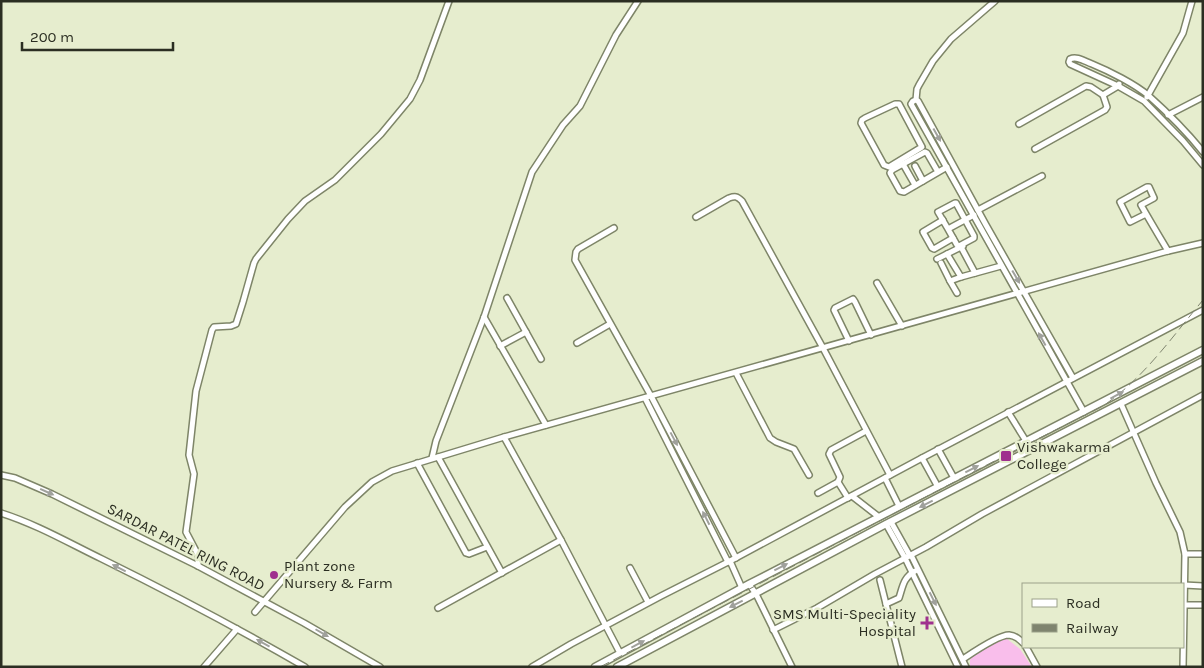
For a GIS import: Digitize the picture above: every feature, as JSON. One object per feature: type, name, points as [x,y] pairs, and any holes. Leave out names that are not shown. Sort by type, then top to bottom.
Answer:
[{"type":"main road","points":[[595,667],[746,586],[1203,350]]},
{"type":"main road","points":[[617,667],[888,523],[1203,361]]},
{"type":"street","points":[[198,566],[198,555],[186,532],[194,474],[189,454],[196,391],[212,330],[214,327],[236,324],[256,259],[305,201],[335,180],[381,134],[410,98],[420,80],[449,1]]},
{"type":"street","points":[[502,573],[435,458],[436,441],[484,317],[532,172],[563,125],[580,106],[616,35],[638,1]]},
{"type":"street","points":[[995,1],[950,39],[933,61],[919,85],[916,100],[1073,378]]},
{"type":"street","points":[[1144,102],[1183,33],[1192,1]]},
{"type":"street","points":[[1203,152],[1192,138],[1148,95],[1102,69],[1078,59],[1072,58],[1069,61],[1070,64],[1118,86],[1144,102],[1203,165]]},
{"type":"street","points":[[1103,95],[1118,86],[1121,79]]},
{"type":"street","points":[[1019,124],[1086,86],[1103,95],[1107,107],[1105,110],[1035,149]]},
{"type":"street","points":[[916,100],[911,104],[1084,412]]},
{"type":"street","points":[[1168,115],[1202,100]]},
{"type":"street","points":[[898,104],[910,125],[922,148],[888,167],[884,165],[861,123],[865,118],[898,104]]},
{"type":"street","points":[[910,125],[920,119]]},
{"type":"street","points":[[1185,144],[1192,138]]},
{"type":"street","points":[[938,172],[927,153],[924,152],[892,170],[890,173],[900,190],[904,192],[947,167]]},
{"type":"street","points":[[929,157],[938,152]]},
{"type":"street","points":[[903,164],[915,185]]},
{"type":"street","points":[[915,166],[923,181]]},
{"type":"street","points":[[978,210],[1042,176]]},
{"type":"street","points":[[1146,214],[1130,222],[1120,202],[1148,187],[1154,197],[1142,205],[1168,252]]},
{"type":"street","points":[[696,217],[728,198],[739,197],[742,201],[823,348],[866,431],[900,506]]},
{"type":"street","points":[[955,203],[974,238],[960,246],[957,245],[943,220],[938,212],[955,203]]},
{"type":"street","points":[[948,229],[974,215]]},
{"type":"street","points":[[943,220],[923,232],[934,249],[953,238]]},
{"type":"street","points":[[614,228],[581,245],[578,248],[575,260],[651,396],[736,558]]},
{"type":"street","points":[[957,293],[939,261],[947,254],[972,242]]},
{"type":"street","points":[[255,612],[345,507],[372,482],[392,471],[504,437],[1168,252],[1203,244]]},
{"type":"street","points":[[961,247],[976,273]]},
{"type":"street","points":[[947,254],[961,277]]},
{"type":"street","points":[[950,281],[1002,266]]},
{"type":"street","points":[[877,283],[902,326]]},
{"type":"street","points":[[508,298],[541,359]]},
{"type":"street","points":[[850,341],[834,310],[853,299],[871,335]]},
{"type":"street","points":[[532,667],[648,602],[736,558],[887,476],[1203,310]]},
{"type":"street","points":[[484,317],[546,426]]},
{"type":"street","points":[[577,344],[610,324]]},
{"type":"street","points":[[500,346],[526,332]]},
{"type":"street","points":[[736,373],[770,438],[794,449],[809,475]]},
{"type":"street","points":[[773,630],[816,608],[982,514],[1203,395]]},
{"type":"street","points":[[644,398],[729,561],[746,586],[756,594],[792,667]]},
{"type":"street","points":[[1121,404],[1180,532],[1185,554],[1184,605],[1203,604]]},
{"type":"street","points":[[1008,412],[1026,441]]},
{"type":"street","points":[[818,493],[838,482],[840,477],[829,454],[830,452],[866,431]]},
{"type":"street","points":[[504,437],[620,653]]},
{"type":"street","points":[[938,449],[954,478]]},
{"type":"street","points":[[922,458],[938,486]]},
{"type":"street","points":[[417,464],[466,553],[469,554],[487,547]]},
{"type":"street","name":"SARDAR PATEL RING ROAD","points":[[1,475],[15,478],[52,494],[198,566],[304,623],[380,667]]},
{"type":"street","points":[[838,482],[850,497],[879,517]]},
{"type":"street","points":[[1,513],[27,522],[108,562],[237,629],[305,667]]},
{"type":"street","points":[[888,523],[909,556],[958,667]]},
{"type":"street","points":[[438,608],[561,540]]},
{"type":"street","points":[[1185,554],[1203,554]]},
{"type":"street","points":[[630,568],[648,602]]},
{"type":"street","points":[[886,604],[898,598],[907,575],[915,571]]},
{"type":"street","points":[[915,571],[966,667]]},
{"type":"street","points":[[880,580],[902,667]]},
{"type":"street","points":[[1184,585],[1203,586]]},
{"type":"street","points":[[204,667],[237,629]]},
{"type":"street","points":[[963,659],[1001,637],[1008,635],[1018,638],[1022,642]]},
{"type":"street","points":[[1027,648],[1037,667]]},
{"type":"street","points":[[1183,648],[1183,667]]},
{"type":"shaded area","points":[[1006,638],[1020,649],[1032,667],[970,667],[970,660],[976,652],[990,645],[996,639]]},
{"type":"railway","points":[[600,667],[1103,406],[1132,383],[1203,300]]},
{"type":"place","name":"Vishwakarma College","points":[[1006,456]]},
{"type":"place","name":"Plant zone Nursery & Farm","points":[[274,575]]},
{"type":"place","name":"SMS Multi-Speciality Hospital","points":[[927,623]]}]
